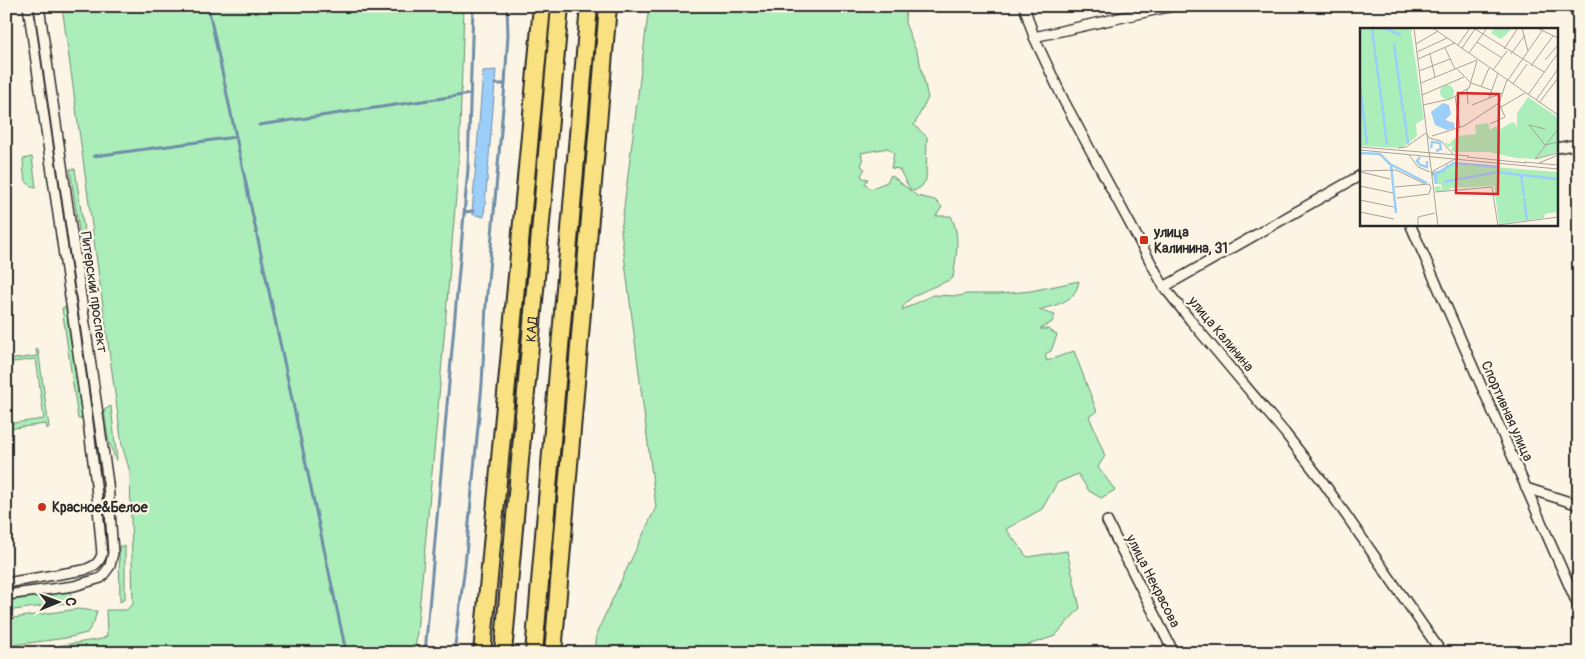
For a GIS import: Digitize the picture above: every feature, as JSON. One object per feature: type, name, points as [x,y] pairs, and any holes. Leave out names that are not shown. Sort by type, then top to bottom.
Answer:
[{"type":"highway","points":[[482,653],[542,6]]},
{"type":"highway","name":"КАД","points":[[503,653],[560,6]]},
{"type":"highway","points":[[534,653],[544,554],[589,6]]},
{"type":"highway","points":[[553,653],[608,6]]},
{"type":"highway","points":[[544,554],[580,341]]},
{"type":"street","name":"Питерский проспект","points":[[6,583],[72,573],[95,565],[100,560],[102,546],[88,422],[28,6]]},
{"type":"street","name":"Питерский проспект","points":[[6,594],[74,586],[101,578],[110,566],[113,553],[108,491],[39,6]]},
{"type":"street","name":"улица Калинина","points":[[1024,6],[1034,38],[1064,101],[1164,287],[1324,482],[1442,653]]},
{"type":"street","points":[[1034,38],[1173,6]]},
{"type":"street","points":[[1572,6],[1579,17]]},
{"type":"street","points":[[1558,148],[1579,144]]},
{"type":"street","points":[[1164,287],[1360,176]]},
{"type":"street","name":"Спортивная улица","points":[[1411,226],[1579,608]]},
{"type":"street","points":[[1526,488],[1579,505]]},
{"type":"street","name":"улица Некрасова","points":[[1107,521],[1174,653]]},
{"type":"green space","points":[[62,6],[464,6],[459,161],[415,653],[10,653],[102,639],[107,636],[106,610],[126,610],[133,604],[130,472],[122,445]]},
{"type":"green space","points":[[649,6],[906,6],[905,23],[919,58],[928,98],[914,125],[927,137],[926,180],[921,187],[914,191],[910,189],[899,169],[891,168],[894,153],[888,148],[861,153],[863,161],[861,166],[865,169],[861,175],[863,178],[868,179],[865,183],[870,189],[887,182],[891,175],[917,196],[935,200],[942,207],[936,216],[951,216],[956,231],[957,246],[953,278],[916,295],[905,304],[902,310],[933,295],[959,296],[966,294],[999,294],[1031,291],[1079,281],[1074,294],[1064,302],[1039,310],[1055,315],[1052,322],[1040,329],[1048,329],[1057,335],[1051,351],[1045,354],[1047,361],[1074,351],[1097,412],[1089,416],[1105,456],[1098,467],[1115,490],[1101,498],[1089,491],[1078,474],[1057,483],[1042,509],[1006,529],[1027,557],[1067,551],[1080,608],[1055,636],[1013,650],[1011,653],[595,653],[597,632],[656,507],[621,231]]},
{"type":"green space","points":[[32,157],[36,187],[28,184],[24,173],[23,159]]},
{"type":"green space","points":[[70,169],[75,169],[87,251],[82,251]]},
{"type":"green space","points":[[66,307],[82,418],[78,419],[62,308]]},
{"type":"green space","points":[[36,349],[38,349],[49,427],[47,429],[46,424],[6,429],[6,424],[44,419],[36,359],[6,363],[6,360],[37,356]]},
{"type":"green space","points":[[111,406],[116,461],[108,439],[104,410]]},
{"type":"green space","points":[[119,546],[125,546],[125,599],[120,602]]},
{"type":"green space","points":[[71,592],[71,601],[66,603],[6,611],[6,601]]},
{"type":"green space","points":[[78,609],[97,611],[94,622],[87,633],[66,638],[6,646],[6,619]]},
{"type":"water","points":[[496,70],[484,217],[472,214],[483,71]]},
{"type":"waterway","points":[[208,6],[345,647],[344,653]]},
{"type":"waterway","points":[[425,653],[468,169],[473,6]]},
{"type":"waterway","points":[[454,653],[465,565],[482,384],[486,305],[505,84],[508,34],[507,6]]},
{"type":"waterway","points":[[495,84],[505,84]]},
{"type":"waterway","points":[[259,125],[470,94]]},
{"type":"waterway","points":[[94,156],[235,137]]},
{"type":"waterway","points":[[465,212],[473,211]]},
{"type":"place","name":"улица Калинина, 31","points":[[1144,240]]},
{"type":"place","name":"Красное&Белое","points":[[42,507]]}]
